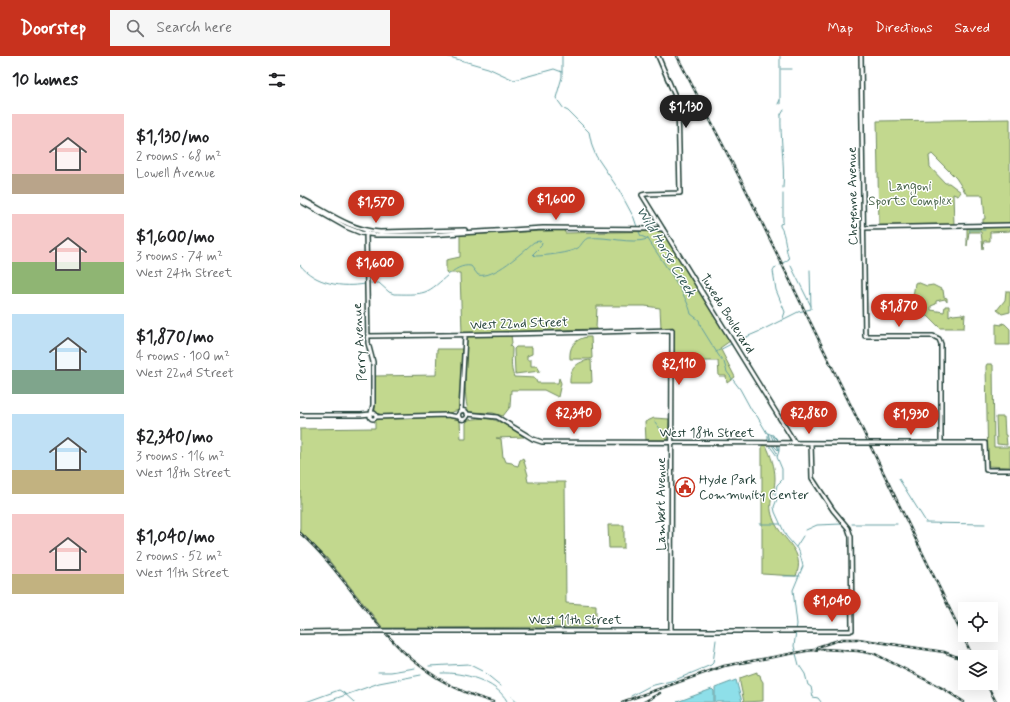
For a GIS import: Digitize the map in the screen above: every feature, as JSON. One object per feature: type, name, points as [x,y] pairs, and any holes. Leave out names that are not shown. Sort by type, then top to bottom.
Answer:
[{"type":"street","name":"Tuxedo Boulevard","points":[[658,56],[678,103],[680,193],[642,195],[795,443]]},
{"type":"street","name":"Cheyenne Avenue","points":[[861,56],[865,336],[933,336],[939,338],[941,344],[941,443]]},
{"type":"street","points":[[300,198],[347,224],[366,232]]},
{"type":"street","points":[[300,201],[342,225],[380,235],[427,235],[543,228],[662,229]]},
{"type":"street","points":[[863,228],[1010,225]]},
{"type":"street","name":"Perry Avenue","points":[[366,232],[368,342],[373,358],[373,415]]},
{"type":"street","name":"West 22nd Street","points":[[368,336],[465,336],[575,331],[672,330]]},
{"type":"street","name":"Lambert Avenue","points":[[671,630],[672,330]]},
{"type":"street","points":[[300,415],[459,417],[463,400],[465,336]]},
{"type":"street","points":[[463,400],[467,418]]},
{"type":"street","points":[[448,416],[461,412]]},
{"type":"street","name":"West 18th Street","points":[[461,412],[497,417],[533,440],[542,442],[985,443],[986,470],[1010,470]]},
{"type":"street","name":"West 18th Street","points":[[459,417],[463,420],[483,416]]},
{"type":"street","points":[[787,430],[789,443]]},
{"type":"street","name":"West 11th Street","points":[[300,632],[671,630],[851,631],[851,537],[844,522],[812,478],[811,443]]},
{"type":"green space","name":"Langoni Sports Complex","points":[[1010,119],[1010,223],[983,224],[983,219],[985,219],[983,195],[967,195],[956,178],[932,154],[929,156],[930,167],[945,183],[949,183],[961,192],[958,196],[953,194],[954,225],[879,226],[877,121]]},
{"type":"green space","points":[[981,227],[1010,227],[1010,231],[990,232],[990,241],[984,241],[983,249],[981,232],[969,232],[967,246],[967,228],[982,229]]},
{"type":"green space","points":[[564,230],[565,233],[662,231],[730,341],[720,348],[735,377],[727,383],[726,376],[719,376],[718,361],[674,361],[673,327],[661,328],[660,308],[645,306],[597,306],[596,329],[462,333],[460,273],[446,273],[446,260],[460,257],[460,235]]},
{"type":"green space","points":[[917,282],[927,286],[933,285],[943,290],[944,297],[947,298],[947,302],[945,299],[936,301],[936,304],[931,306],[931,310],[944,312],[945,306],[949,306],[949,316],[952,314],[962,314],[963,317],[965,314],[964,328],[940,328],[928,316],[912,317],[909,305],[913,305],[913,301],[915,300],[913,297],[915,283]]},
{"type":"green space","points":[[1006,291],[1010,291],[1010,312],[1002,314],[997,310],[1005,300]]},
{"type":"green space","points":[[1002,323],[1010,329],[1010,345],[996,345],[996,324],[1002,325]]},
{"type":"green space","points":[[511,335],[512,343],[510,346],[512,348],[512,366],[514,377],[535,378],[537,383],[558,383],[559,378],[561,383],[558,397],[544,390],[511,390],[510,407],[503,416],[493,413],[469,412],[465,387],[465,363],[468,336]]},
{"type":"green space","points":[[586,337],[591,337],[592,358],[570,359],[570,351],[575,342]]},
{"type":"green space","points":[[516,347],[532,347],[532,354],[527,356],[527,360],[531,360],[531,366],[537,366],[540,371],[515,374],[514,349]]},
{"type":"green space","points":[[437,349],[462,349],[461,408],[449,413],[448,417],[456,417],[460,420],[461,439],[466,439],[466,423],[468,420],[492,419],[498,421],[524,437],[496,438],[501,439],[503,457],[506,462],[518,466],[520,460],[523,458],[528,475],[528,482],[565,482],[566,603],[596,605],[596,627],[383,628],[327,558],[300,531],[300,429],[375,428],[375,418],[381,417],[375,410],[375,376],[436,375]]},
{"type":"green space","points":[[591,360],[592,382],[570,383],[571,374],[575,367],[582,362]]},
{"type":"green space","points":[[987,364],[993,365],[994,447],[1010,447],[1010,467],[988,466]]},
{"type":"green space","points":[[996,417],[1004,417],[1007,445],[997,444]]},
{"type":"green space","points":[[654,418],[669,419],[668,440],[646,440],[645,422]]},
{"type":"green space","points":[[766,445],[770,453],[775,474],[775,484],[771,503],[772,514],[778,528],[796,553],[798,567],[796,576],[762,574],[762,446]]},
{"type":"green space","points":[[608,525],[624,525],[624,548],[609,548]]},
{"type":"green space","points":[[757,672],[763,682],[763,701],[744,702],[740,678]]},
{"type":"water","points":[[736,680],[742,702],[715,702],[715,688]]},
{"type":"water","points":[[712,689],[714,691],[714,702],[677,702]]},
{"type":"waterway","points":[[446,56],[488,68],[514,80],[554,69],[562,72]]},
{"type":"waterway","name":"Wild Horse Creek","points":[[562,56],[562,77],[556,98],[564,109],[568,111],[589,132],[596,156],[619,190],[634,218],[637,227]]},
{"type":"waterway","points":[[780,56],[780,104]]},
{"type":"waterway","points":[[781,69],[792,69]]},
{"type":"waterway","points":[[778,104],[780,100]]},
{"type":"waterway","points":[[781,115],[784,110]]},
{"type":"waterway","points":[[781,114],[783,188]]},
{"type":"waterway","points":[[780,265],[789,259],[780,226],[780,224],[783,223],[783,194]]},
{"type":"waterway","name":"Wild Horse Creek","points":[[638,230],[641,236],[648,239],[666,266],[685,297],[691,314],[699,320],[701,327],[724,362],[727,372],[740,389],[752,411],[757,416],[767,433],[773,435],[775,440]]},
{"type":"waterway","points":[[970,232],[969,230],[980,230]]},
{"type":"waterway","points":[[371,283],[379,283],[389,292],[394,294],[418,294],[431,289],[453,271],[465,266],[471,266],[478,275],[492,273],[508,264],[534,242],[540,241],[542,243],[533,254],[535,256],[557,254],[574,250],[589,238],[604,238],[626,241],[641,241],[648,239]]},
{"type":"waterway","points":[[300,265],[313,277],[330,283],[338,285],[365,284]]},
{"type":"waterway","points":[[791,266],[811,306]]},
{"type":"waterway","points":[[776,267],[773,271],[776,290],[785,312],[782,321]]},
{"type":"waterway","points":[[737,341],[798,312],[811,309],[810,270]]},
{"type":"waterway","points":[[716,352],[731,344]]},
{"type":"waterway","points":[[655,422],[665,435]]},
{"type":"waterway","name":"Wild Horse Creek","points":[[768,433],[770,440]]},
{"type":"waterway","name":"Wild Horse Creek","points":[[768,435],[768,440]]},
{"type":"waterway","name":"Wild Horse Creek","points":[[771,435],[773,440]]},
{"type":"waterway","name":"Wild Horse Creek","points":[[775,437],[778,440]]},
{"type":"waterway","name":"Wild Horse Creek","points":[[769,445],[777,456]]},
{"type":"waterway","name":"Wild Horse Creek","points":[[772,445],[777,453]]},
{"type":"waterway","name":"Wild Horse Creek","points":[[777,445],[779,451],[777,457],[782,469],[782,480],[777,485],[775,494],[777,499],[774,507],[775,512],[786,536],[799,551],[803,566],[793,590],[797,624],[794,646],[799,665],[805,674],[808,685],[811,687],[813,697],[818,698],[821,702]]},
{"type":"waterway","name":"Wild Horse Creek","points":[[774,446],[778,450]]},
{"type":"waterway","points":[[899,479],[926,522]]},
{"type":"waterway","points":[[925,523],[985,524]]},
{"type":"waterway","points":[[760,524],[780,524]]},
{"type":"waterway","points":[[806,530],[817,525],[842,524]]},
{"type":"waterway","points":[[852,524],[897,524]]},
{"type":"waterway","points":[[796,547],[803,536]]},
{"type":"waterway","points":[[783,576],[800,576]]},
{"type":"waterway","points":[[782,629],[796,629]]},
{"type":"waterway","points":[[631,696],[650,686],[675,680],[711,665],[713,663],[716,640]]},
{"type":"waterway","points":[[429,666],[468,664],[482,671]]},
{"type":"waterway","points":[[378,672],[391,672],[415,668]]},
{"type":"waterway","points":[[441,673],[459,674],[478,679],[495,688],[507,701]]},
{"type":"waterway","points":[[485,673],[501,686]]},
{"type":"waterway","points":[[326,702],[379,683],[421,675]]},
{"type":"waterway","points":[[306,702],[339,690],[354,702]]},
{"type":"waterway","points":[[512,697],[518,702]]},
{"type":"railway","points":[[677,56],[746,190],[970,650]]},
{"type":"railway","points":[[300,533],[336,571],[379,626],[413,660],[438,678],[464,692],[493,702]]},
{"type":"railway","points":[[817,647],[842,639],[858,639],[944,652],[958,657]]},
{"type":"railway","points":[[622,702],[724,666],[822,649],[858,651],[875,654],[942,688],[964,702]]},
{"type":"railway","points":[[990,690],[996,702]]},
{"type":"railway","points":[[644,702],[660,693]]},
{"type":"place","name":"Hyde Park Community Center","points":[[685,487]]}]
